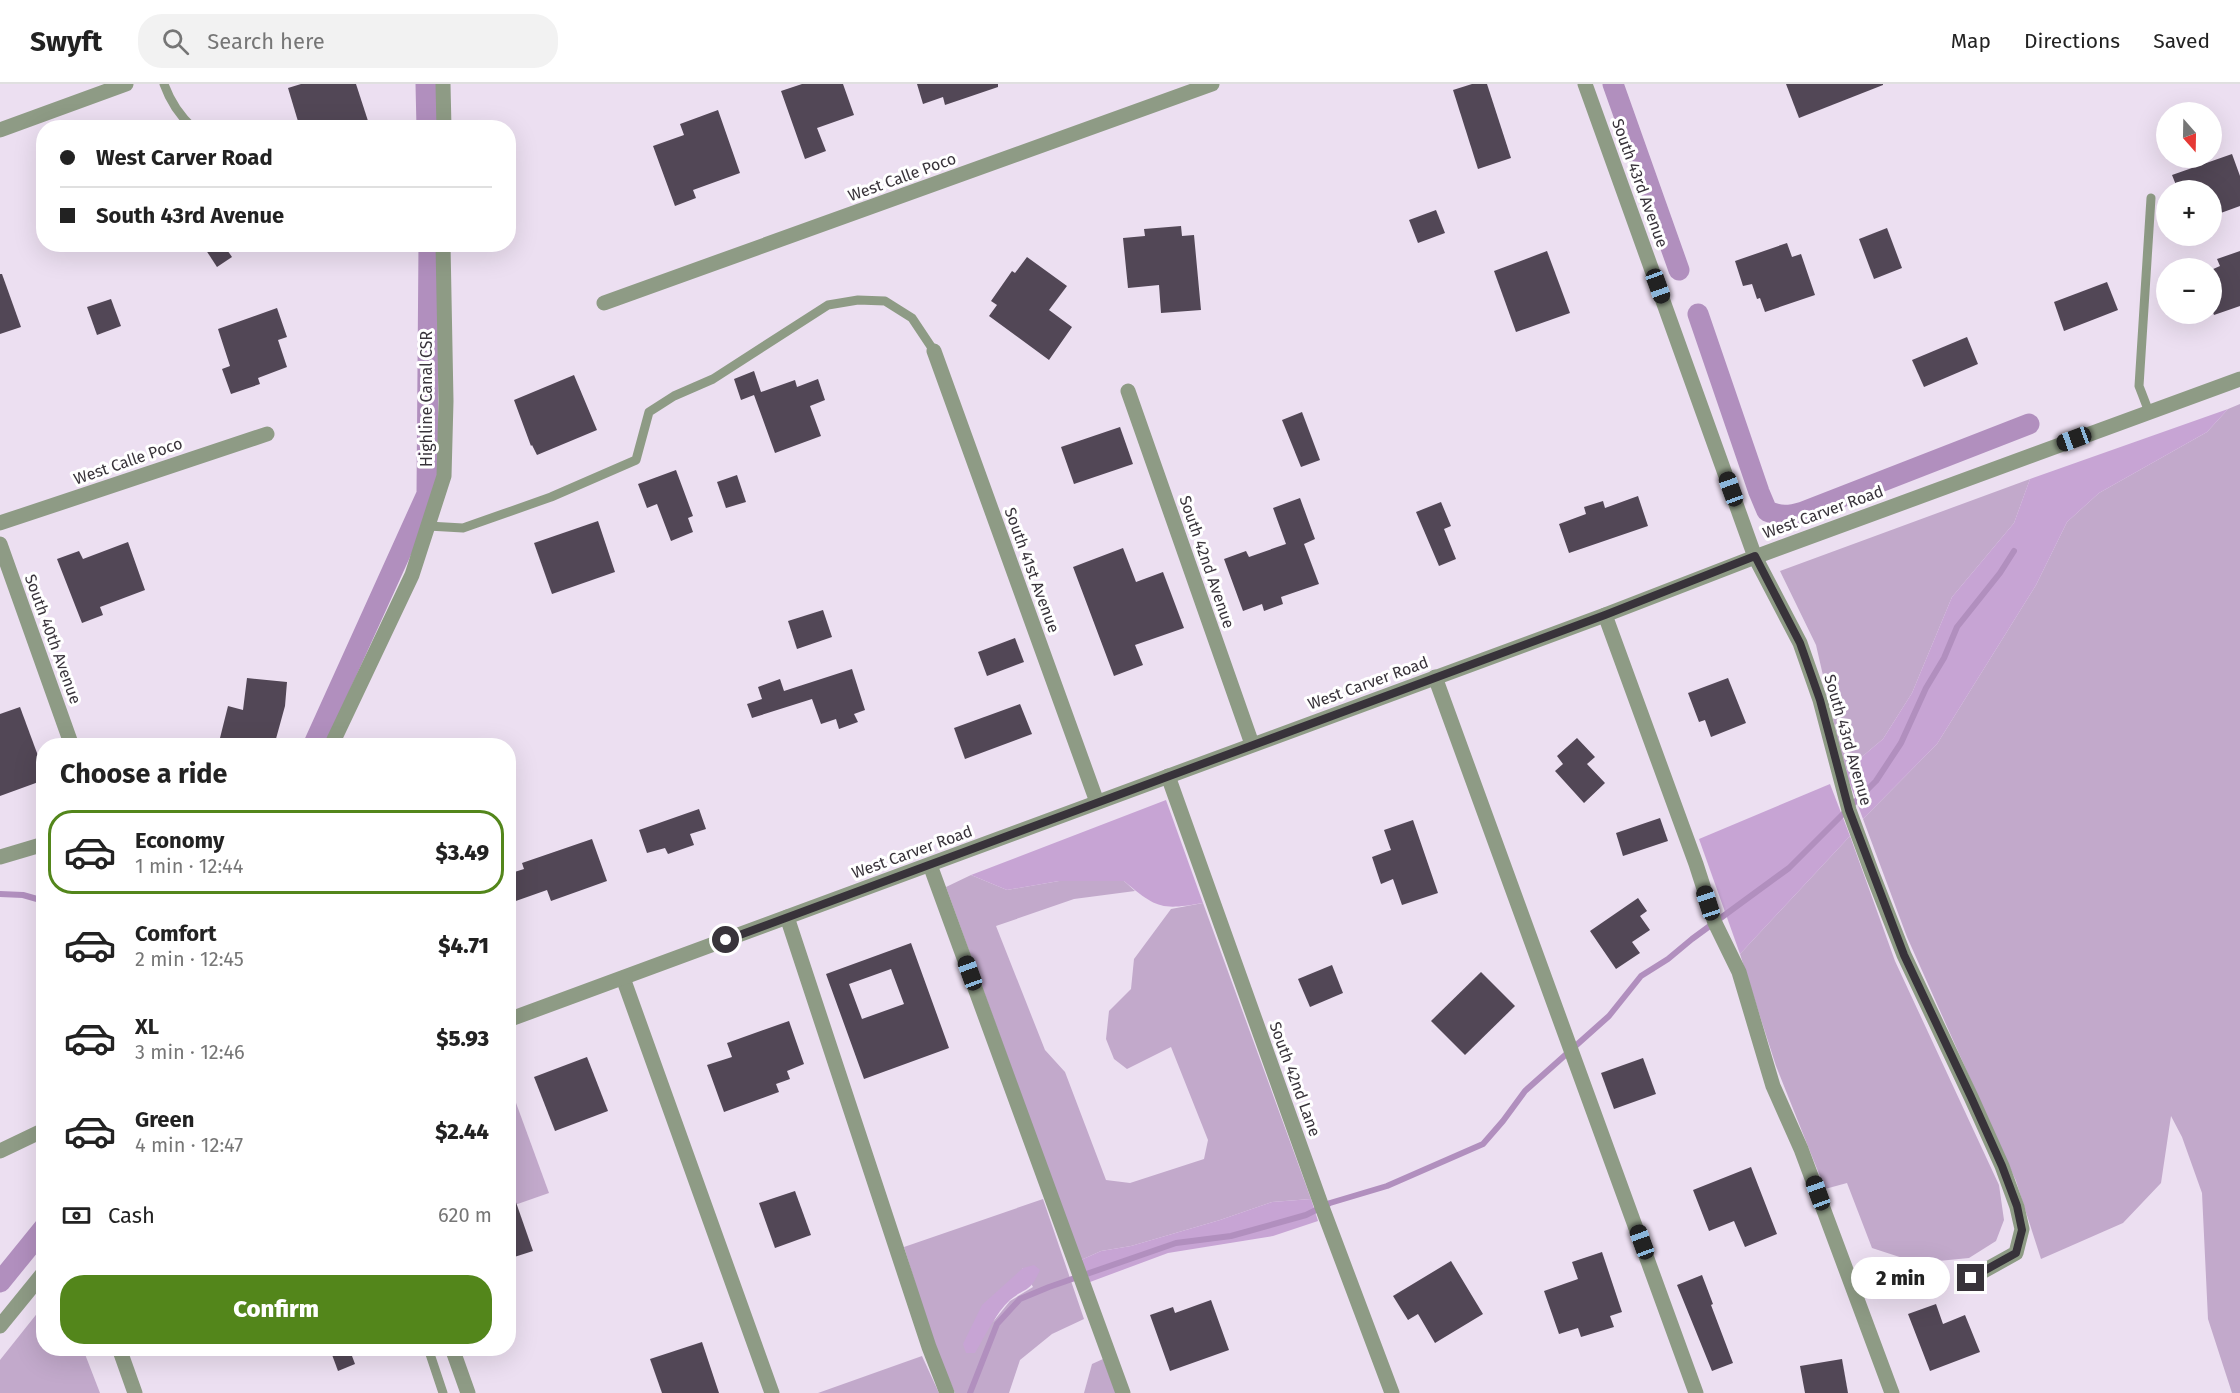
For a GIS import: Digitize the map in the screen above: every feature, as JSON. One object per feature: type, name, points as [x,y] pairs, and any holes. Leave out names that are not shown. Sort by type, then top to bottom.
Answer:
[{"type":"street","points":[[0,130],[126,84]]},
{"type":"street","points":[[443,84],[444,120]]},
{"type":"street","name":"West Calle Poco","points":[[604,303],[1212,84]]},
{"type":"street","name":"South 43rd Avenue","points":[[1585,84],[1755,556],[1800,643],[1820,700],[1849,810],[1904,955],[1971,1097],[2017,1206],[2022,1230],[2016,1253],[1971,1278]]},
{"type":"street","name":"Highline Canal CSR","points":[[335,738],[412,575],[444,476],[446,401],[443,252]]},
{"type":"street","name":"South 41st Avenue","points":[[934,351],[1097,802]]},
{"type":"street","name":"West Carver Road","points":[[516,1017],[1605,615],[1755,556],[2240,379]]},
{"type":"street","name":"South 42nd Avenue","points":[[1128,391],[1252,744]]},
{"type":"street","name":"West Calle Poco","points":[[0,523],[267,434]]},
{"type":"street","name":"South 40th Avenue","points":[[0,544],[69,738]]},
{"type":"street","points":[[1605,615],[1696,864],[1715,923],[1739,972],[1773,1086],[1801,1149],[1892,1393]]},
{"type":"street","points":[[1435,677],[1696,1393]]},
{"type":"street","name":"South 42nd Lane","points":[[1168,776],[1318,1196],[1392,1393]]},
{"type":"street","points":[[0,857],[36,846]]},
{"type":"street","points":[[930,865],[1123,1393]]},
{"type":"street","points":[[787,917],[929,1347],[948,1393]]},
{"type":"street","points":[[623,978],[772,1393]]},
{"type":"street","points":[[0,1151],[36,1134]]},
{"type":"street","points":[[0,1326],[36,1282]]},
{"type":"street","points":[[122,1356],[135,1393]]},
{"type":"street","points":[[455,1356],[468,1393]]},
{"type":"lane","points":[[164,84],[170,100],[184,120]]},
{"type":"lane","points":[[2149,412],[2139,386],[2151,198]]},
{"type":"lane","points":[[428,526],[463,528],[551,497],[636,460],[649,412],[674,396],[713,379],[828,305],[858,300],[885,301],[912,318],[934,351]]},
{"type":"lane","points":[[431,1356],[443,1393]]},
{"type":"shaded area","points":[[2240,404],[2240,1393],[2232,1393],[2208,1319],[2202,1193],[2182,1137],[2171,1116],[2161,1183],[2123,1223],[2041,1259],[2016,1181],[1907,937],[1863,819],[1937,744],[2036,585],[2067,522],[2099,493],[2207,432],[2228,409]]},
{"type":"shaded area","points":[[2228,409],[2207,432],[2099,493],[2067,522],[2036,585],[1937,744],[1863,819],[1845,771],[1883,739],[1912,693],[1952,597],[2014,523],[2030,479]]},
{"type":"shaded area","points":[[2030,479],[2014,523],[1952,597],[1912,693],[1883,739],[1845,771],[1816,645],[1780,571]]},
{"type":"shaded area","points":[[1830,784],[1850,836],[1740,954],[1699,839]]},
{"type":"shaded area","points":[[1166,800],[1203,903],[1178,906],[1160,905],[1144,897],[1124,881],[1059,881],[1007,890],[971,875]]},
{"type":"shaded area","points":[[1850,836],[1895,961],[1999,1185],[2004,1220],[1996,1241],[1969,1258],[1918,1263],[1872,1248],[1847,1183],[1825,1189],[1776,1066],[1740,954]]},
{"type":"shaded area","points":[[971,875],[1007,890],[1059,881],[1124,881],[1135,891],[1074,899],[996,926],[1045,1050],[1065,1072],[1106,1180],[1130,1183],[1204,1159],[1208,1140],[1171,1047],[1127,1069],[1114,1059],[1106,1039],[1109,1011],[1131,989],[1134,959],[1171,909],[1203,903],[1311,1199],[1272,1202],[1131,1246],[1101,1251],[1081,1260],[946,887]]},
{"type":"shaded area","points":[[516,1103],[549,1193],[516,1205]]},
{"type":"shaded area","points":[[1043,1199],[1084,1319],[1052,1334],[1020,1360],[1009,1393],[955,1393],[936,1350],[904,1247]],"holes":[[[1023,1268],[1033,1287],[1010,1301],[993,1322]]]},
{"type":"shaded area","points":[[1311,1199],[1318,1221],[1273,1236],[1168,1253],[1090,1282],[1081,1260],[1101,1251],[1131,1246],[1272,1202]]},
{"type":"shaded area","points":[[1034,1265],[1040,1270],[1033,1283],[1010,1300],[1000,1312],[975,1353],[966,1353],[963,1344],[982,1305],[1023,1268]]},
{"type":"shaded area","points":[[36,1315],[36,1356],[86,1356],[100,1393],[0,1393],[0,1360]]},
{"type":"shaded area","points":[[922,1356],[939,1393],[818,1393]]},
{"type":"shaded area","points":[[1103,1359],[1116,1393],[1084,1393],[1092,1364]]},
{"type":"building","points":[[301,84],[356,84],[368,120],[298,120],[288,88]]},
{"type":"building","points":[[802,84],[843,84],[854,115],[817,128],[826,151],[805,159],[781,91]]},
{"type":"building","points":[[917,84],[998,84],[998,87],[945,105],[943,97],[923,104]]},
{"type":"building","points":[[1472,84],[1487,84],[1511,158],[1478,169],[1453,90]]},
{"type":"building","points":[[1786,84],[1883,84],[1883,85],[1799,118]]},
{"type":"building","points":[[718,110],[740,173],[693,190],[696,198],[675,206],[653,146],[684,135],[680,124]]},
{"type":"building","points":[[2232,154],[2240,176],[2240,206],[2222,213],[2222,180],[2174,180],[2172,175],[2192,168],[2222,168],[2222,158]]},
{"type":"building","points":[[1436,210],[1445,233],[1418,243],[1409,220]]},
{"type":"building","points":[[1181,226],[1182,236],[1194,235],[1201,310],[1161,313],[1159,285],[1128,288],[1123,238],[1145,236],[1144,229]]},
{"type":"building","points":[[1887,228],[1902,268],[1874,279],[1859,239]]},
{"type":"building","points":[[1787,243],[1792,257],[1801,254],[1815,295],[1765,312],[1752,284],[1743,286],[1735,261]]},
{"type":"building","points":[[1547,251],[1570,313],[1516,332],[1494,271]]},
{"type":"building","points":[[2240,251],[2240,306],[2222,312],[2222,258],[2220,258]]},
{"type":"building","points":[[207,252],[229,252],[232,257],[217,267]]},
{"type":"building","points":[[1027,257],[1067,286],[1049,310],[1072,327],[1049,360],[989,316],[997,305],[991,301],[1012,271],[1015,273]]},
{"type":"building","points":[[0,274],[2,274],[21,327],[0,334]]},
{"type":"building","points":[[2107,282],[2118,310],[2064,331],[2054,302]]},
{"type":"building","points":[[111,299],[121,326],[97,335],[87,307]]},
{"type":"building","points":[[277,308],[287,337],[278,340],[287,367],[258,378],[260,384],[231,394],[222,369],[230,366],[218,329]]},
{"type":"building","points":[[1967,337],[1978,364],[1924,387],[1912,360]]},
{"type":"building","points":[[754,371],[761,392],[795,380],[797,387],[818,379],[825,400],[810,406],[821,436],[775,453],[754,395],[741,400],[734,379]]},
{"type":"building","points":[[574,375],[597,430],[537,455],[531,446],[514,400]]},
{"type":"building","points":[[1302,412],[1320,460],[1301,467],[1282,420]]},
{"type":"building","points":[[1120,427],[1133,464],[1074,484],[1061,447]]},
{"type":"building","points":[[676,470],[693,516],[688,518],[693,532],[671,541],[657,504],[647,508],[638,484]]},
{"type":"building","points":[[737,475],[746,502],[726,508],[717,482]]},
{"type":"building","points":[[1638,496],[1648,526],[1569,553],[1559,524],[1586,514],[1584,507],[1603,501],[1605,508]]},
{"type":"building","points":[[1300,498],[1315,539],[1304,544],[1319,584],[1281,597],[1283,604],[1264,611],[1262,604],[1243,611],[1224,559],[1246,551],[1249,557],[1286,544],[1273,508]]},
{"type":"building","points":[[1441,502],[1451,526],[1444,529],[1456,559],[1439,566],[1416,512]]},
{"type":"building","points":[[598,521],[615,572],[552,594],[534,543]]},
{"type":"building","points":[[128,542],[145,590],[100,607],[103,615],[82,623],[57,559],[79,551],[83,559]]},
{"type":"building","points":[[1123,548],[1136,582],[1163,572],[1184,628],[1135,645],[1143,665],[1114,676],[1073,567]]},
{"type":"building","points":[[823,610],[832,637],[797,649],[788,621]]},
{"type":"building","points":[[1015,638],[1024,662],[987,676],[978,652]]},
{"type":"building","points":[[852,669],[865,710],[854,714],[858,722],[839,729],[836,719],[821,724],[812,699],[752,718],[747,704],[762,699],[758,687],[780,679],[784,691]]},
{"type":"building","points":[[247,678],[287,682],[285,706],[276,738],[220,738],[228,706],[243,710]]},
{"type":"building","points":[[1728,678],[1746,723],[1711,737],[1705,720],[1699,722],[1688,693]]},
{"type":"building","points":[[1020,704],[1032,734],[965,759],[954,728]]},
{"type":"building","points":[[20,707],[36,750],[36,783],[0,796],[0,714]]},
{"type":"building","points":[[1577,738],[1595,757],[1587,764],[1605,783],[1584,803],[1555,771],[1563,764],[1557,756]]},
{"type":"building","points":[[699,809],[706,829],[690,834],[694,845],[668,854],[665,848],[647,853],[639,830]]},
{"type":"building","points":[[1660,818],[1668,841],[1623,856],[1616,833]]},
{"type":"building","points":[[1413,820],[1438,893],[1402,905],[1393,879],[1381,884],[1372,857],[1391,850],[1384,830]]},
{"type":"building","points":[[592,839],[607,881],[551,901],[547,890],[516,901],[516,872],[524,869],[522,863]]},
{"type":"building","points":[[1638,898],[1647,911],[1640,916],[1650,930],[1632,942],[1640,953],[1616,969],[1590,931]]},
{"type":"building","points":[[911,943],[949,1048],[864,1079],[826,974]],"holes":[[[891,969],[904,1004],[862,1019],[849,984]]]},
{"type":"building","points":[[1332,965],[1343,993],[1310,1007],[1298,979]]},
{"type":"building","points":[[1481,972],[1515,1006],[1465,1055],[1431,1021]]},
{"type":"building","points":[[789,1021],[804,1064],[787,1071],[790,1079],[776,1084],[779,1092],[724,1112],[707,1065],[732,1057],[727,1043]]},
{"type":"building","points":[[587,1057],[608,1111],[555,1131],[534,1077]]},
{"type":"building","points":[[1643,1058],[1656,1094],[1614,1109],[1601,1073]]},
{"type":"building","points":[[1751,1167],[1777,1234],[1745,1247],[1734,1221],[1709,1231],[1693,1190]]},
{"type":"building","points":[[795,1191],[811,1235],[775,1248],[759,1203]]},
{"type":"building","points":[[516,1202],[533,1251],[516,1256]]},
{"type":"building","points":[[1602,1252],[1622,1312],[1610,1316],[1614,1327],[1581,1337],[1578,1328],[1559,1334],[1544,1291],[1578,1279],[1572,1262]]},
{"type":"building","points":[[1451,1261],[1483,1314],[1435,1343],[1418,1314],[1408,1320],[1393,1296]]},
{"type":"building","points":[[1702,1275],[1733,1363],[1712,1371],[1677,1285]]},
{"type":"building","points":[[1211,1300],[1229,1350],[1170,1371],[1150,1315],[1173,1307],[1175,1313]]},
{"type":"building","points":[[1936,1304],[1943,1324],[1965,1315],[1980,1352],[1930,1371],[1908,1314]]},
{"type":"building","points":[[702,1342],[719,1393],[662,1393],[650,1359]]},
{"type":"building","points":[[332,1356],[352,1356],[355,1364],[338,1371]]},
{"type":"building","points":[[1842,1359],[1848,1393],[1805,1393],[1800,1366]]},
{"type":"waterway","points":[[426,84],[427,120]]},
{"type":"waterway","points":[[1613,84],[1679,270]]},
{"type":"waterway","points":[[317,738],[427,494],[429,252]]},
{"type":"waterway","points":[[1698,314],[1759,492],[1767,511],[1772,513],[1785,515],[1803,512],[2029,424]]},
{"type":"waterway","points":[[970,1393],[997,1324],[1020,1299],[1176,1243],[1231,1236],[1306,1215],[1330,1203],[1387,1186],[1483,1144],[1525,1091],[1609,1016],[1641,976],[1668,959],[1789,868],[1876,781],[1901,743],[1957,627],[2000,573],[2014,551]]},
{"type":"waterway","points":[[0,894],[23,895],[36,899]]},
{"type":"waterway","points":[[0,1282],[36,1238]]},
{"type":"route","points":[[726,940],[1605,615],[1755,556],[1800,643],[1820,700],[1849,810],[1904,955],[1971,1097],[2017,1206],[2022,1230],[2016,1253],[1971,1278]]}]
